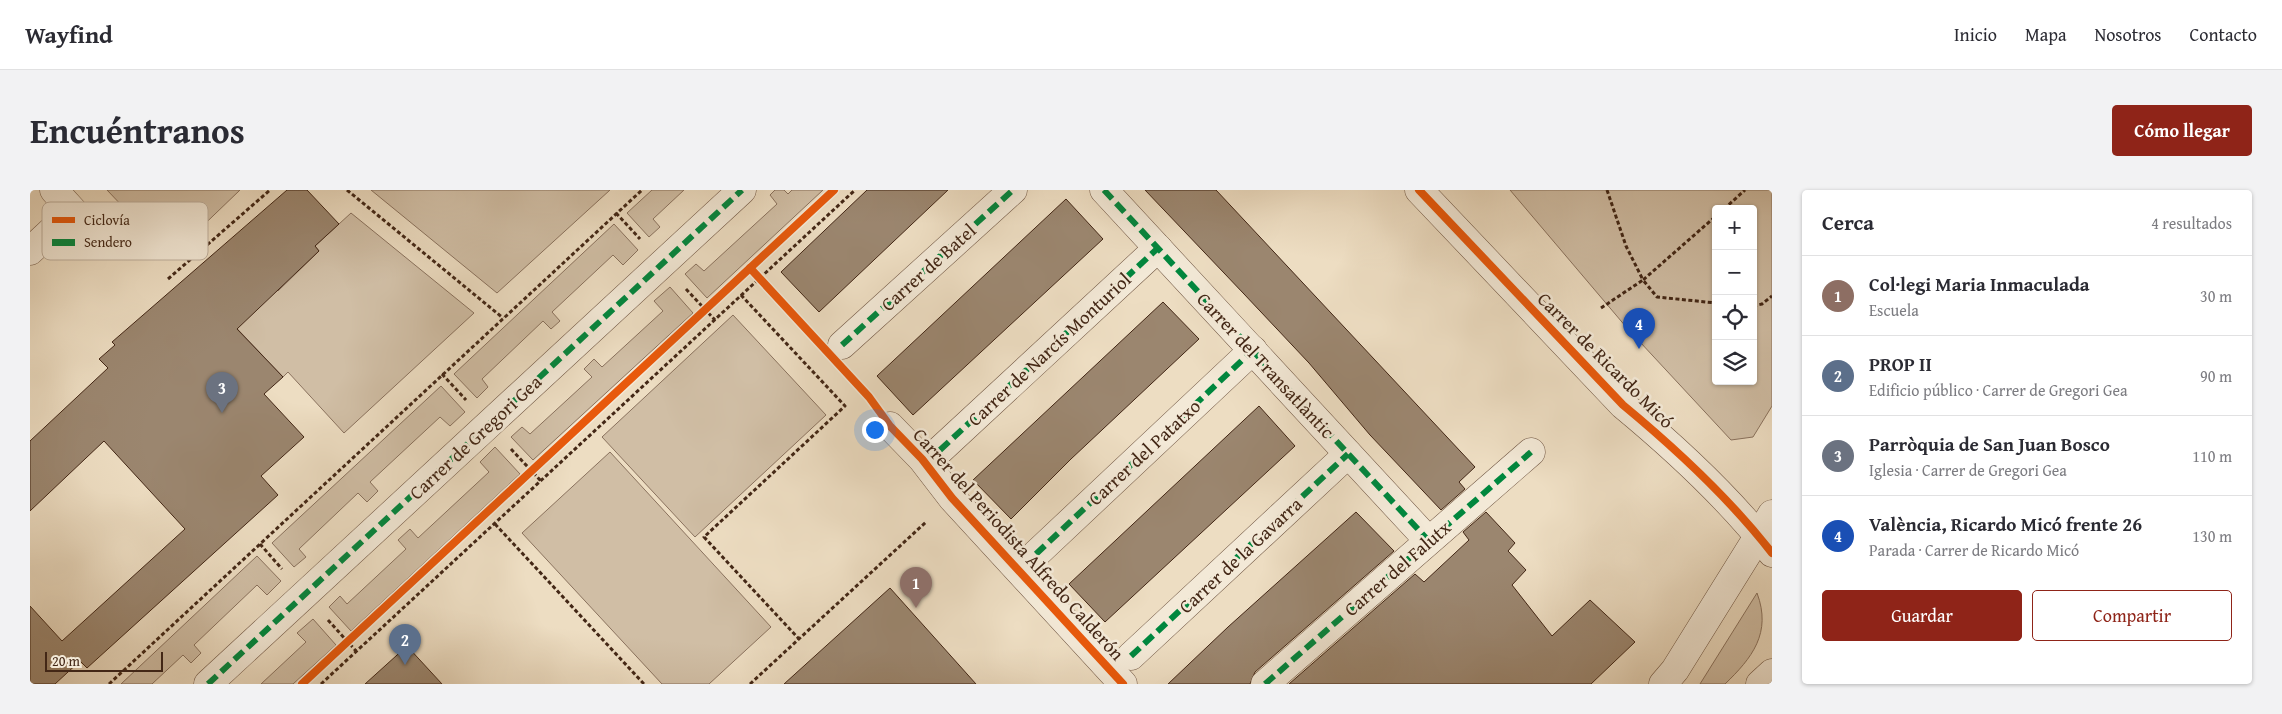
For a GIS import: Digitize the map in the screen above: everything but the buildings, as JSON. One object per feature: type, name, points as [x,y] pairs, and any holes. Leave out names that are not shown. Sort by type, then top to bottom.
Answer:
[{"type":"street","points":[[54,190],[65,202]]},
{"type":"street","name":"Carrer de Gregori Gea","points":[[208,684],[742,190]]},
{"type":"street","name":"Carrer de Batel","points":[[842,345],[1013,190]]},
{"type":"street","name":"Carrer del Transatlàntic","points":[[1104,190],[1428,540]]},
{"type":"street","name":"Carrer de Ricardo Micó","points":[[1419,190],[1623,405],[1705,480],[1768,534]]},
{"type":"street","points":[[30,251],[42,240]]},
{"type":"street","name":"Carrer de Narcís Monturiol","points":[[940,450],[1158,248]]},
{"type":"street","name":"Carrer del Patatxo","points":[[1036,554],[1253,350]]},
{"type":"street","name":"Carrer del Periodista Alfredo Calderón","points":[[890,426],[922,459],[952,498],[1123,684]]},
{"type":"street","name":"Carrer del Falutx","points":[[1264,684],[1531,452]]},
{"type":"street","name":"Carrer de la Gavarra","points":[[1131,656],[1348,454]]},
{"type":"street","points":[[1663,684],[1675,670],[1768,534]]},
{"type":"street","points":[[1760,684],[1772,673]]},
{"type":"path","points":[[208,244],[270,190]]},
{"type":"path","points":[[347,190],[503,318]]},
{"type":"path","points":[[108,684],[642,190]]},
{"type":"path","points":[[321,684],[742,295],[757,276],[855,190]]},
{"type":"path","points":[[1607,190],[1626,246],[1643,280],[1656,296],[1712,303]]},
{"type":"path","points":[[1728,205],[1745,190]]},
{"type":"path","points":[[1600,308],[1643,280],[1712,220]]},
{"type":"path","points":[[168,279],[190,260]]},
{"type":"path","points":[[757,276],[766,286]]},
{"type":"path","points":[[742,295],[845,406],[704,537],[799,639]]},
{"type":"path","points":[[1757,305],[1762,304],[1772,296]]},
{"type":"path","points":[[698,316],[712,304]]},
{"type":"path","points":[[524,477],[539,464]]},
{"type":"path","points":[[750,684],[926,522]]},
{"type":"path","points":[[495,524],[644,684]]},
{"type":"path","points":[[341,648],[355,635]]},
{"type":"shaded area","points":[[107,190],[240,190],[208,221],[208,202],[118,202]]},
{"type":"shaded area","points":[[371,190],[610,190],[497,293]]},
{"type":"shaded area","points":[[652,190],[684,190],[653,219],[660,227],[649,237],[627,213]]},
{"type":"shaded area","points":[[775,190],[784,190],[788,194],[792,190],[823,190],[707,298],[685,274],[696,264],[704,271],[777,204],[770,195]]},
{"type":"shaded area","points":[[1510,190],[1772,190],[1772,406],[1753,437],[1731,440],[1627,328]]},
{"type":"shaded area","points":[[351,213],[474,313],[344,433],[288,372],[283,377],[228,319],[272,286],[278,291],[319,251],[315,246]]},
{"type":"shaded area","points":[[614,224],[638,250],[623,265],[613,255],[552,312],[560,321],[551,329],[543,321],[482,379],[488,387],[477,398],[454,374]]},
{"type":"shaded area","points":[[670,287],[693,313],[533,460],[511,437],[522,427],[530,434],[592,377],[584,369],[594,359],[602,367],[663,311],[654,301]]},
{"type":"shaded area","points":[[733,315],[826,415],[695,537],[602,437]]},
{"type":"shaded area","points":[[441,386],[465,412],[450,426],[440,417],[370,482],[378,491],[367,502],[358,493],[299,549],[306,557],[294,567],[272,543]]},
{"type":"shaded area","points":[[495,447],[520,474],[351,631],[329,607],[340,596],[347,604],[406,549],[398,540],[410,529],[418,538],[489,472],[480,462]]},
{"type":"shaded area","points":[[610,452],[771,627],[709,684],[662,684],[522,533]]},
{"type":"shaded area","points":[[257,556],[281,581],[267,595],[257,585],[194,645],[201,653],[191,663],[183,655],[152,684],[121,684]]},
{"type":"shaded area","points":[[1757,593],[1761,607],[1761,633],[1751,654],[1725,684],[1700,684]]},
{"type":"shaded area","points":[[313,619],[336,645],[293,684],[261,684],[306,642],[297,633]]},
{"type":"marked path","points":[[208,684],[742,190]]},
{"type":"marked path","points":[[842,345],[1013,190]]},
{"type":"marked path","points":[[1104,190],[1428,540]]},
{"type":"marked path","points":[[940,450],[1158,248]]},
{"type":"marked path","points":[[1036,554],[1253,350]]},
{"type":"marked path","points":[[1265,684],[1531,452]]},
{"type":"marked path","points":[[1131,656],[1348,454]]},
{"type":"cycle path","points":[[302,684],[834,190]]},
{"type":"cycle path","points":[[1419,190],[1623,405],[1682,456],[1720,494],[1772,553]]},
{"type":"cycle path","points":[[750,268],[869,397],[890,426],[922,459],[952,498],[1123,684]]},
{"type":"place","name":"València, Ricardo Micó frente 26","points":[[1639,349]]},
{"type":"place","name":"Parròquia de San Juan Bosco","points":[[222,413]]},
{"type":"place","name":"Col·legi Maria Inmaculada","points":[[916,608]]},
{"type":"place","name":"PROP II","points":[[405,665]]}]
